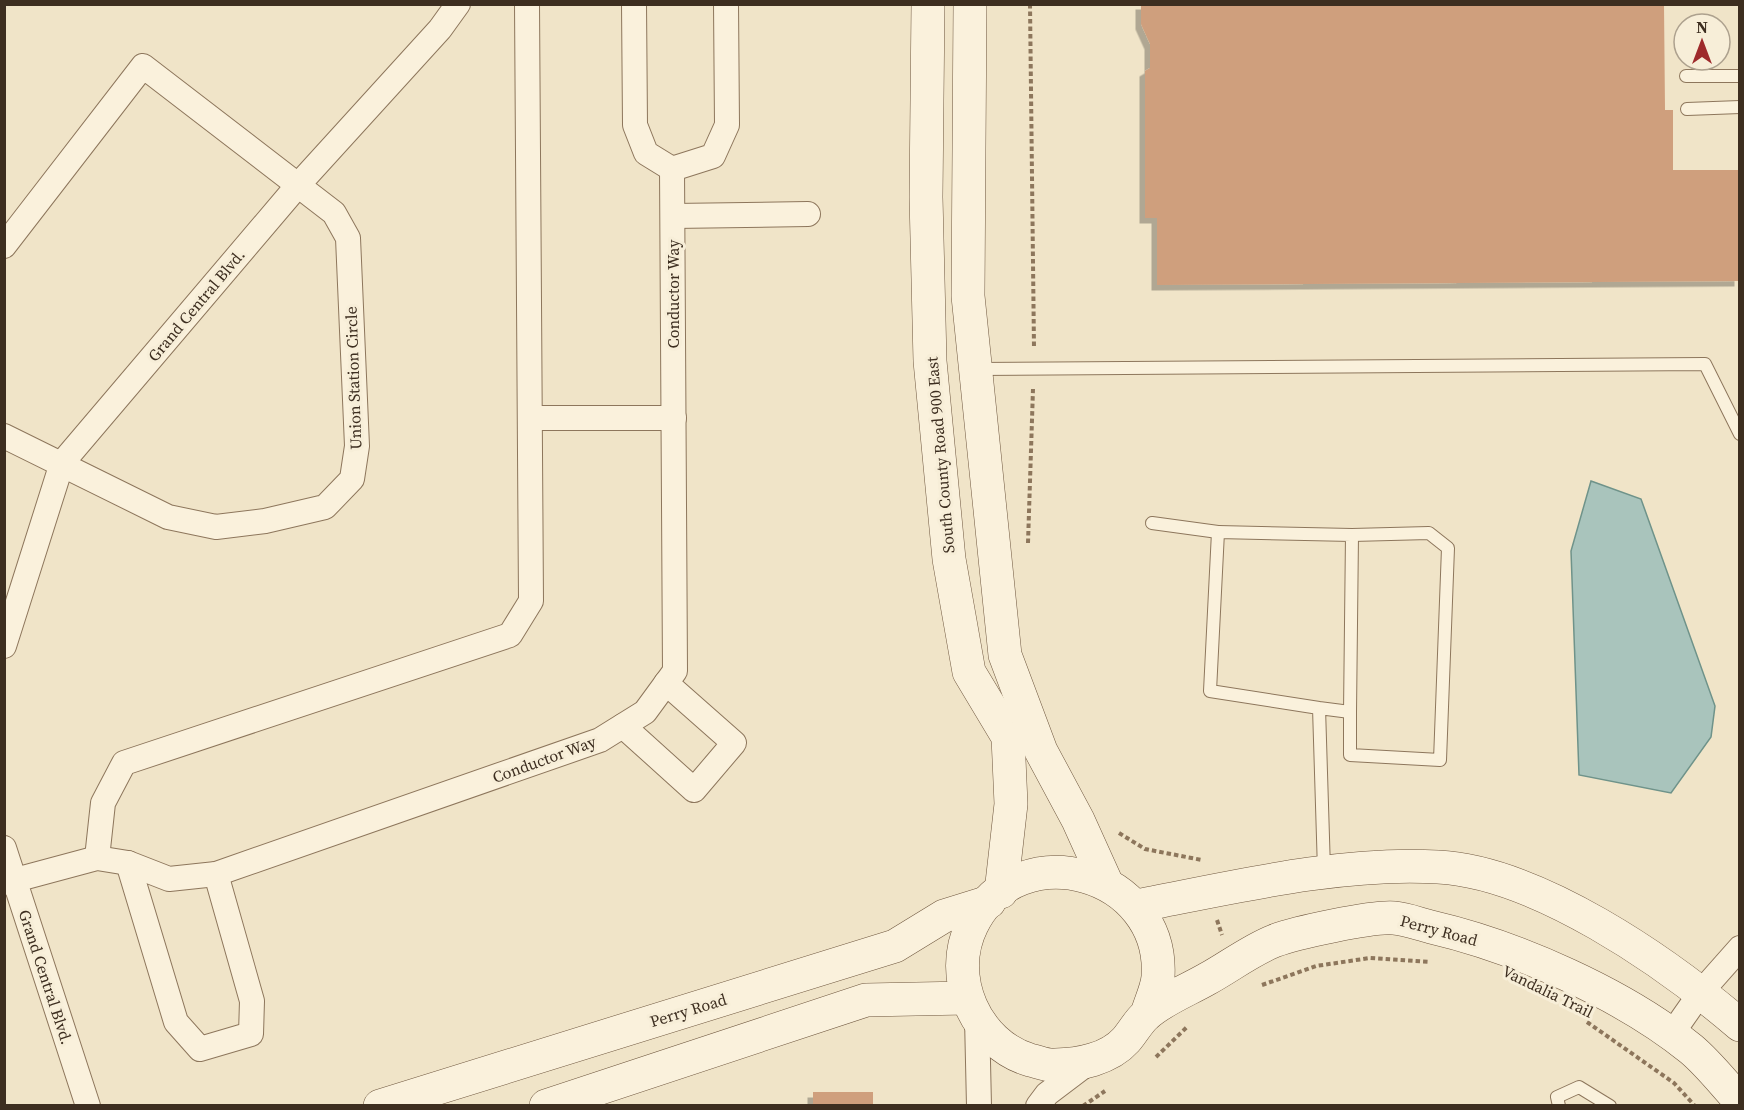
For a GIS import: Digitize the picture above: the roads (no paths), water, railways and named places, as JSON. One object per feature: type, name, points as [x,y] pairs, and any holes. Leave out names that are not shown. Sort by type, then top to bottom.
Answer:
[{"type":"street","name":"Grand Central Blvd.","points":[[4,646],[62,464],[299,184],[440,29],[458,4]]},
{"type":"street","points":[[97,858],[103,803],[124,764],[510,635],[531,602],[527,4]]},
{"type":"street","points":[[634,4],[635,125],[646,153],[672,170],[713,156],[727,125],[726,4]]},
{"type":"street","name":"South County Road 900 East","points":[[928,4],[926,197],[930,361],[950,559],[969,672],[1008,737],[1011,804],[995,897]]},
{"type":"street","points":[[970,4],[968,296],[1005,655],[1041,751],[1078,820],[1106,882]]},
{"type":"street","name":"Union Station Circle","points":[[4,246],[143,66],[334,213],[348,238],[357,446],[352,479],[325,507],[264,521],[216,527],[168,517],[4,436]]},
{"type":"street","name":"Conductor Way","points":[[9,882],[97,858],[128,863],[170,879],[216,874],[600,740],[645,712],[675,671],[672,170]]},
{"type":"street","points":[[673,216],[808,214]]},
{"type":"street","points":[[530,418],[674,418]]},
{"type":"street","points":[[623,726],[694,790],[734,744],[666,683]]},
{"type":"street","name":"Grand Central Blvd.","points":[[4,848],[9,882],[88,1106]]},
{"type":"street","points":[[128,863],[176,1022],[200,1049],[251,1034],[252,1001],[216,874]]},
{"type":"street","points":[[1136,906],[1324,874],[1381,868],[1440,867],[1516,882],[1601,927],[1701,992],[1740,1025]]},
{"type":"street","name":"Perry Road","points":[[380,1106],[895,946],[944,916],[995,897],[1029,876],[1068,871],[1106,882],[1136,906],[1154,940],[1158,978],[1147,1014],[1123,1044],[1090,1062],[1052,1066],[1014,1055],[985,1032],[972,1008],[962,961],[972,925],[995,897]]},
{"type":"street","name":"Perry Road","points":[[1147,1014],[1242,977],[1274,941],[1338,926],[1392,918],[1470,936],[1587,984],[1640,1013],[1693,1050],[1740,1101]]},
{"type":"street","points":[[1671,1035],[1701,992],[1740,948]]},
{"type":"street","points":[[546,1106],[866,1000],[972,1008],[979,1106]]},
{"type":"street","points":[[1038,1106],[1047,1094],[1090,1062]]},
{"type":"lane","points":[[1686,76],[1740,76]]},
{"type":"lane","points":[[1687,109],[1740,107]]},
{"type":"lane","points":[[975,369],[1705,364],[1740,434]]},
{"type":"lane","points":[[1152,523],[1218,532],[1352,535],[1429,533],[1448,548],[1440,760],[1350,755],[1352,535]]},
{"type":"lane","points":[[1218,532],[1210,691],[1350,712]]},
{"type":"lane","points":[[1318,708],[1324,874]]},
{"type":"lane","points":[[1559,1106],[1557,1097],[1579,1087],[1610,1106]]},
{"type":"water","points":[[1591,481],[1641,499],[1715,706],[1711,737],[1671,793],[1579,775],[1571,551]]}]
